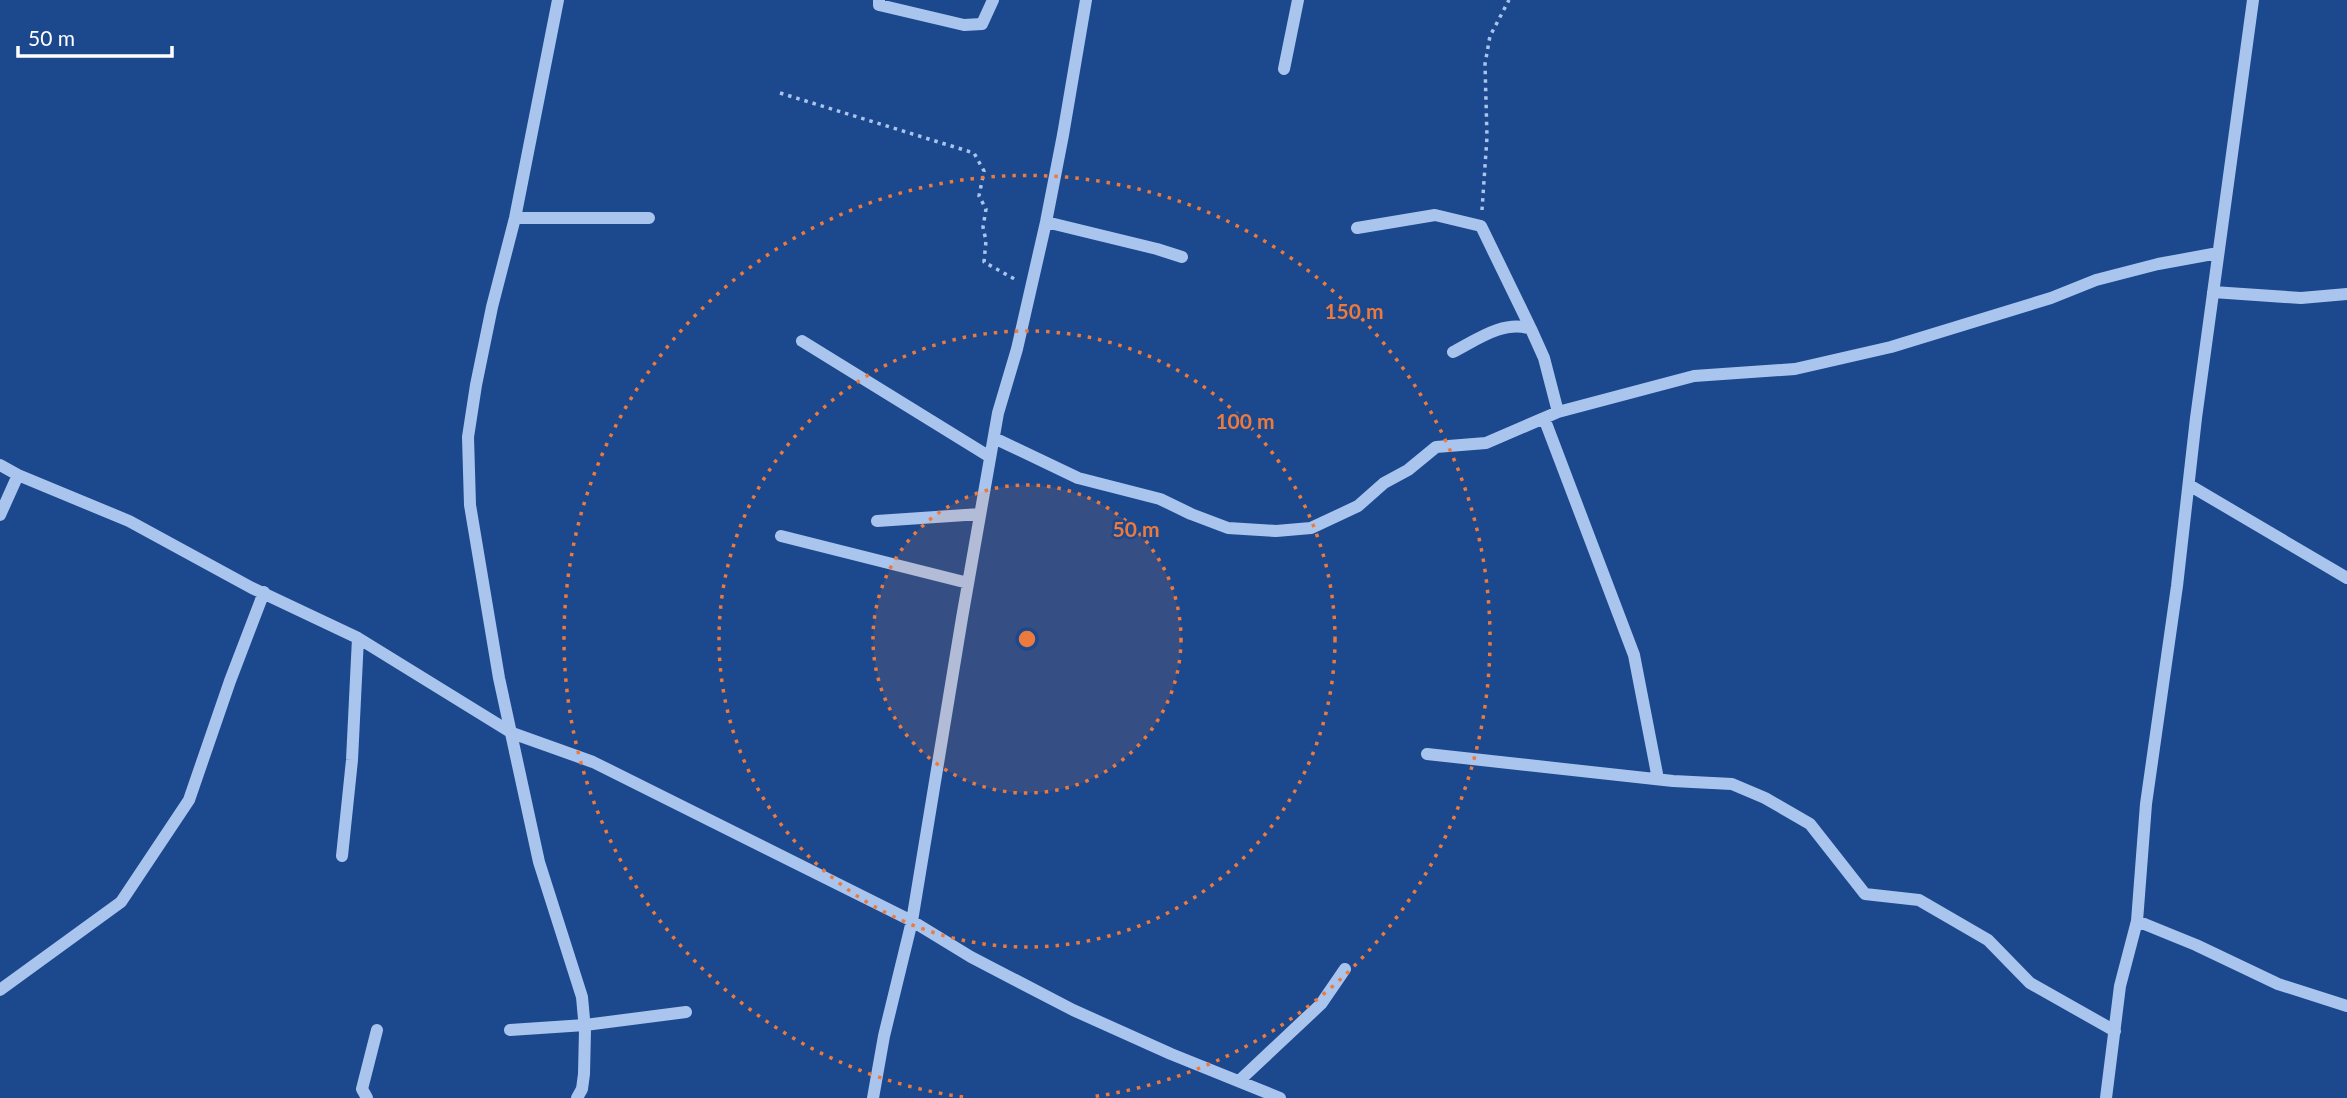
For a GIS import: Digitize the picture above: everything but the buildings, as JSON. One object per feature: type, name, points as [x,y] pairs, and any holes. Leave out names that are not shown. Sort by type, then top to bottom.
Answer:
[{"type":"street","points":[[558,0],[515,218],[492,307],[468,437],[470,505],[499,678],[539,862],[582,997],[585,1026],[582,1089],[577,1098]]},
{"type":"street","points":[[879,0],[879,5],[964,25],[982,24],[993,0]]},
{"type":"street","points":[[873,1098],[884,1036],[912,921],[990,457],[1046,222],[1087,0]]},
{"type":"street","points":[[1284,69],[1298,0]]},
{"type":"street","points":[[2106,1098],[2120,986],[2137,920],[2146,804],[2253,0]]},
{"type":"street","points":[[1357,228],[1434,215],[1481,226],[1544,358],[1558,412]]},
{"type":"street","points":[[515,218],[649,218]]},
{"type":"street","points":[[1046,222],[1182,257]]},
{"type":"street","points":[[994,438],[1078,478],[1160,499],[1228,528],[1276,531],[1311,527],[1358,506],[1384,483],[1408,470],[1436,447],[1486,443],[1558,412],[1694,376],[1795,369],[1891,347],[2040,301],[2096,279],[2218,253]]},
{"type":"street","points":[[2213,292],[2301,298],[2347,294]]},
{"type":"street","points":[[1454,352],[1485,334],[1510,327],[1524,326],[1531,329]]},
{"type":"street","points":[[802,341],[990,457]]},
{"type":"street","points":[[1544,418],[1634,655],[1658,779]]},
{"type":"street","points":[[0,465],[129,521],[264,593],[358,638],[512,733],[593,762],[912,921],[971,957],[1073,1010],[1280,1098]]},
{"type":"street","points":[[0,514],[18,475]]},
{"type":"street","points":[[2189,485],[2347,578]]},
{"type":"street","points":[[877,521],[980,514]]},
{"type":"street","points":[[781,536],[968,583]]},
{"type":"street","points":[[0,990],[121,902],[189,800],[264,593]]},
{"type":"street","points":[[342,856],[352,760],[358,638]]},
{"type":"street","points":[[1427,754],[1658,779],[1732,784],[1765,798],[1810,824],[1865,894],[1919,900],[1989,940],[2030,983],[2115,1031]]},
{"type":"street","points":[[2137,920],[2278,984],[2347,1006]]},
{"type":"street","points":[[1239,1082],[1321,1004],[1345,969]]},
{"type":"street","points":[[510,1030],[585,1026],[686,1012]]},
{"type":"street","points":[[366,1098],[362,1089],[377,1030]]},
{"type":"path","points":[[1481,226],[1488,137],[1485,65],[1490,36],[1509,0]]},
{"type":"path","points":[[780,93],[974,153],[984,171],[979,196],[986,209],[983,227],[986,241],[985,262],[1019,282],[1030,292]]}]
